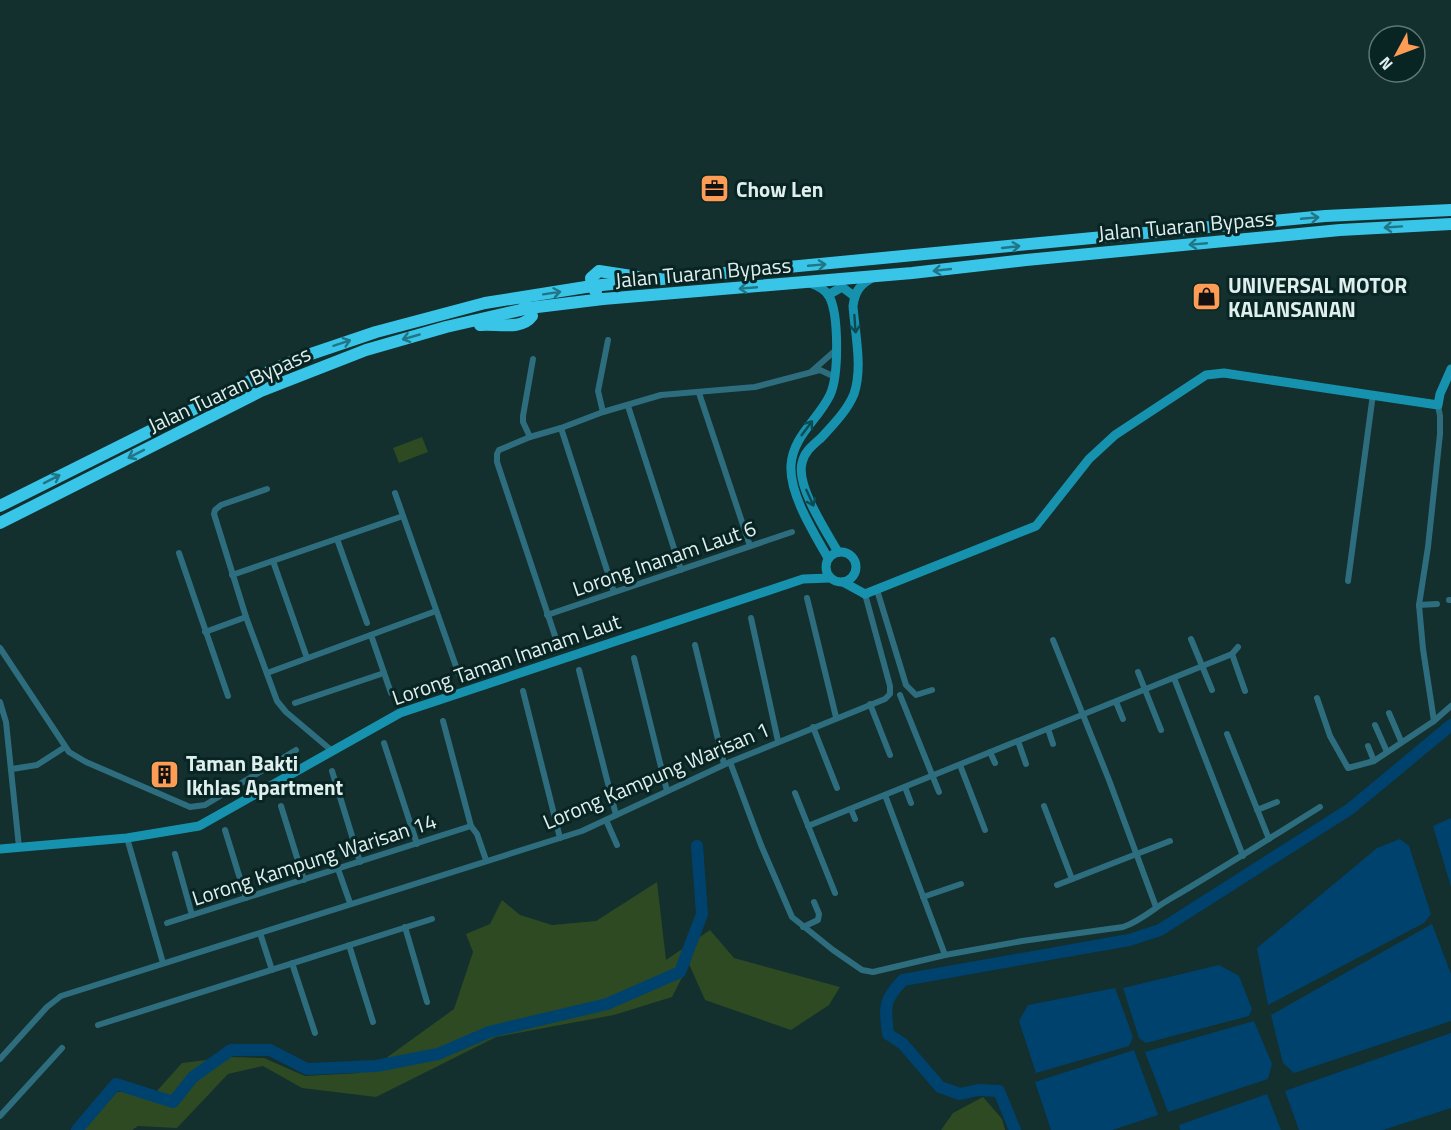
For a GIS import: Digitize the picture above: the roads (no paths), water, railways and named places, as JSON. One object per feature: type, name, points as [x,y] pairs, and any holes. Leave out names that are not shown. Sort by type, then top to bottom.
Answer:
[{"type":"highway","name":"Jalan Tuaran Bypass","points":[[0,506],[274,369],[376,332],[485,303],[592,286],[591,278],[599,271],[651,280],[1325,216],[1451,210]]},
{"type":"highway","name":"Jalan Tuaran Bypass","points":[[529,308],[603,299],[808,283],[1340,230],[1451,224]]},
{"type":"highway","points":[[592,286],[603,299]]},
{"type":"highway","name":"Jalan Tuaran Bypass","points":[[0,523],[261,391],[366,350],[446,327],[522,324],[532,316],[529,308],[524,304],[485,303]]},
{"type":"main road","points":[[838,552],[819,519],[803,482],[801,465],[807,452],[846,409],[854,392],[858,373],[854,296],[861,285],[876,275]]},
{"type":"main road","points":[[808,283],[820,287],[828,295],[833,312],[837,349],[835,377],[830,394],[794,448],[790,468],[792,484],[827,562],[830,578],[865,594],[1036,526],[1100,447],[1128,425],[1206,375],[1217,372],[1438,405],[1440,394],[1451,369]]},
{"type":"main road","points":[[828,295],[842,287],[854,296]]},
{"type":"main road","points":[[803,579],[838,552],[847,553],[854,559],[856,567],[853,576],[843,582]]},
{"type":"main road","name":"Lorong Kampung Warisan 1","points":[[853,576],[865,594]]},
{"type":"main road","name":"Lorong Taman Inanam Laut","points":[[0,849],[127,838],[186,830],[208,823],[331,750],[410,709],[803,579],[830,578]]},
{"type":"street","points":[[603,412],[598,391],[608,340]]},
{"type":"street","points":[[812,372],[837,349]]},
{"type":"street","points":[[530,437],[523,422],[523,416],[533,358]]},
{"type":"street","points":[[556,642],[497,462],[499,450],[603,412],[661,395],[755,387],[793,379],[812,372],[824,371],[835,377]]},
{"type":"street","points":[[699,393],[750,546]]},
{"type":"street","points":[[1348,581],[1372,394]]},
{"type":"street","points":[[1434,721],[1419,605],[1428,547],[1440,434],[1438,405]]},
{"type":"street","points":[[628,406],[681,570]]},
{"type":"street","points":[[561,428],[614,592]]},
{"type":"street","points":[[267,489],[217,507],[214,514],[217,528],[274,696],[281,707],[331,750]]},
{"type":"street","points":[[395,493],[459,675]]},
{"type":"street","points":[[232,575],[403,516]]},
{"type":"street","name":"Lorong Inanam Laut 6","points":[[547,615],[792,532]]},
{"type":"street","points":[[337,539],[367,623]]},
{"type":"street","points":[[178,553],[228,696]]},
{"type":"street","points":[[273,561],[307,658]]},
{"type":"street","points":[[877,590],[906,685],[916,695],[932,690]]},
{"type":"street","name":"Lorong Kampung Warisan 1","points":[[0,1059],[57,999],[350,903],[560,838],[606,820],[778,741],[885,699],[891,692],[879,639],[865,594]]},
{"type":"street","points":[[807,598],[836,717]]},
{"type":"street","points":[[1419,605],[1437,604]]},
{"type":"street","points":[[267,673],[436,611]]},
{"type":"street","points":[[204,632],[246,617]]},
{"type":"street","points":[[751,618],[778,741]]},
{"type":"street","points":[[371,635],[392,693]]},
{"type":"street","points":[[1191,639],[1212,690]]},
{"type":"street","points":[[1053,640],[1084,714],[1156,908]]},
{"type":"street","points":[[695,645],[727,763],[789,912],[803,927],[833,950],[867,971],[879,971],[1032,940],[1123,927],[1137,922],[1320,807]]},
{"type":"street","points":[[808,826],[1232,654],[1238,647]]},
{"type":"street","points":[[0,648],[65,747],[74,756],[190,807],[205,805],[296,750]]},
{"type":"street","points":[[1232,654],[1245,691]]},
{"type":"street","points":[[634,658],[667,791]]},
{"type":"street","points":[[579,670],[616,815]]},
{"type":"street","points":[[1138,672],[1161,730]]},
{"type":"street","points":[[295,704],[384,673]]},
{"type":"street","points":[[1174,678],[1243,856]]},
{"type":"street","points":[[523,691],[560,838]]},
{"type":"street","points":[[900,695],[939,792]]},
{"type":"street","points":[[1317,698],[1330,736],[1346,765],[1351,768],[1374,761],[1434,721],[1451,706]]},
{"type":"street","points":[[0,702],[6,722],[20,847]]},
{"type":"street","points":[[1116,702],[1123,719]]},
{"type":"street","points":[[870,704],[890,755]]},
{"type":"street","points":[[1389,713],[1401,741]]},
{"type":"street","points":[[443,721],[471,826],[477,834],[486,860]]},
{"type":"street","points":[[1375,725],[1387,752]]},
{"type":"street","points":[[813,727],[837,788]]},
{"type":"street","points":[[1048,729],[1053,744]]},
{"type":"street","points":[[1227,734],[1269,839]]},
{"type":"street","points":[[1018,741],[1026,764]]},
{"type":"street","points":[[384,743],[417,844]]},
{"type":"street","points":[[1368,746],[1374,761]]},
{"type":"street","points":[[12,769],[37,765],[65,747]]},
{"type":"street","points":[[990,752],[995,763]]},
{"type":"street","points":[[960,765],[985,830]]},
{"type":"street","points":[[332,771],[360,862]]},
{"type":"street","points":[[904,787],[911,803]]},
{"type":"street","points":[[795,793],[835,893]]},
{"type":"street","points":[[885,795],[945,956]]},
{"type":"street","points":[[1257,810],[1277,802]]},
{"type":"street","points":[[281,806],[304,880]]},
{"type":"street","points":[[1044,806],[1072,879]]},
{"type":"street","points":[[851,809],[855,819]]},
{"type":"street","points":[[606,820],[617,845]]},
{"type":"street","name":"Lorong Kampung Warisan 14","points":[[167,923],[471,826]]},
{"type":"street","points":[[225,830],[246,898]]},
{"type":"street","points":[[127,838],[163,963]]},
{"type":"street","points":[[1057,885],[1170,842]]},
{"type":"street","points":[[176,854],[192,915]]},
{"type":"street","points":[[338,869],[350,903]]},
{"type":"street","points":[[923,897],[961,884]]},
{"type":"street","points":[[803,927],[818,920],[819,914],[814,902]]},
{"type":"street","points":[[98,1025],[432,918]]},
{"type":"street","points":[[405,927],[427,1002]]},
{"type":"street","points":[[260,933],[272,970]]},
{"type":"street","points":[[349,945],[373,1022]]},
{"type":"street","points":[[292,963],[315,1034]]},
{"type":"street","points":[[0,1116],[62,1048]]},
{"type":"water","points":[[1451,818],[1451,887],[1433,826]]},
{"type":"water","points":[[1400,839],[1409,846],[1431,914],[1424,923],[1268,1005],[1257,948],[1377,848]]},
{"type":"water","points":[[1432,924],[1451,974],[1451,1021],[1294,1073],[1283,1063],[1271,1015]]},
{"type":"water","points":[[1219,965],[1239,976],[1252,1009],[1249,1016],[1146,1043],[1139,1038],[1123,988]]},
{"type":"water","points":[[1115,988],[1133,1037],[1129,1046],[1036,1073],[1019,1021],[1028,1005]]},
{"type":"water","points":[[1254,1021],[1272,1064],[1268,1079],[1168,1112],[1145,1052]]},
{"type":"water","points":[[1451,1033],[1451,1108],[1383,1130],[1299,1130],[1285,1091]]},
{"type":"water","points":[[1134,1050],[1158,1115],[1112,1130],[1051,1130],[1035,1082]]},
{"type":"water","points":[[1267,1094],[1281,1130],[1180,1130],[1179,1125]]},
{"type":"waterway","points":[[1015,1130],[999,1091],[978,1090],[960,1094],[940,1087],[903,1044],[888,1034],[887,1004],[892,993],[903,980],[1129,940],[1160,930],[1350,809],[1451,725]]},
{"type":"waterway","points":[[77,1130],[116,1084],[173,1102],[193,1077],[231,1050],[270,1050],[307,1069],[376,1066],[438,1054],[489,1032],[607,1004],[680,972],[702,914],[697,846]]},
{"type":"place","name":"Chow Len","points":[[715,189]]},
{"type":"place","name":"UNIVERSAL MOTOR KALANSANAN","points":[[1207,297]]},
{"type":"place","name":"Taman Bakti Ikhlas Apartment","points":[[165,775]]}]
